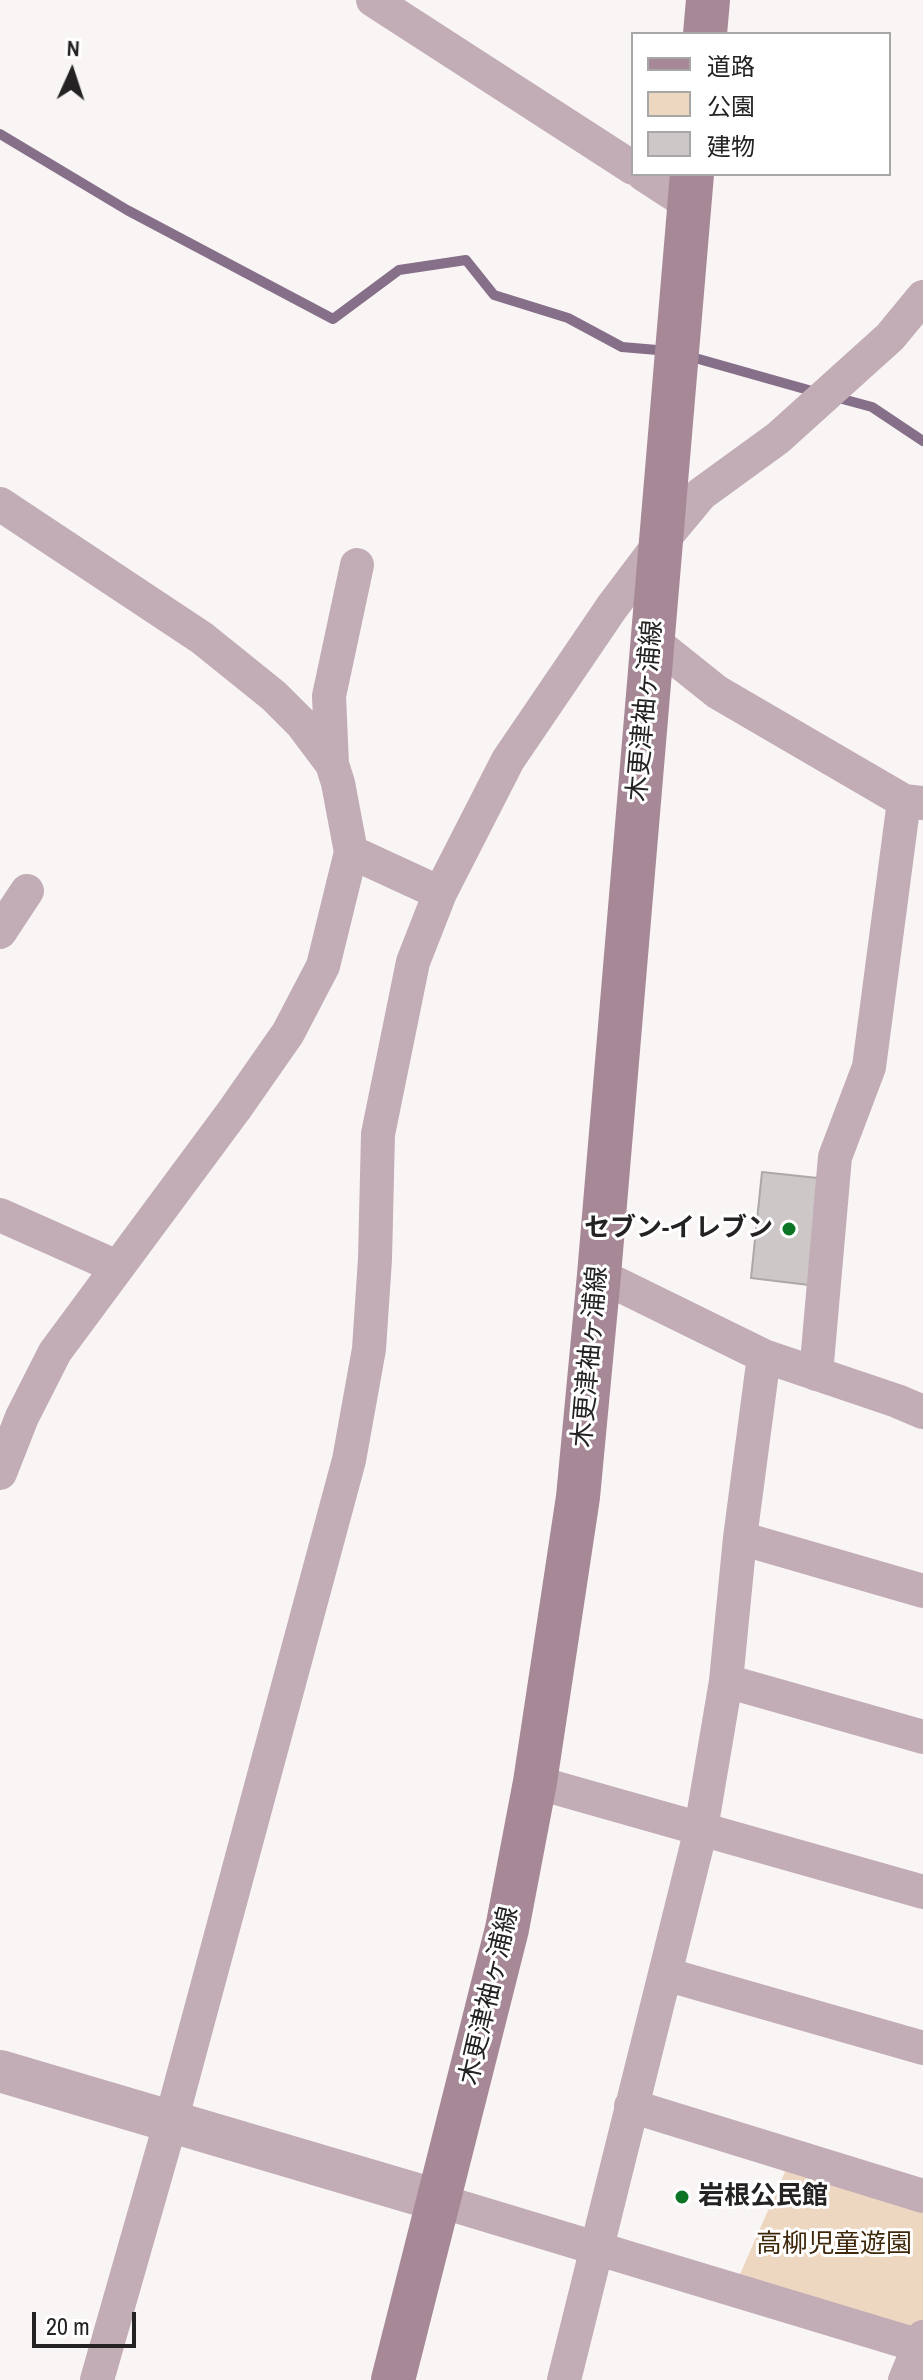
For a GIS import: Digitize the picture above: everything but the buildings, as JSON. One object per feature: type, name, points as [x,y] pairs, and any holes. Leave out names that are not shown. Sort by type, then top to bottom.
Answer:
[{"type":"main road","points":[[705,32],[708,0]]},
{"type":"main road","name":"木更津袖ヶ浦線","points":[[393,2380],[507,1929],[535,1782],[578,1497],[690,189]]},
{"type":"street","points":[[373,0],[631,167]]},
{"type":"street","points":[[649,176],[690,189]]},
{"type":"street","points":[[97,2380],[171,2121],[349,1460],[369,1349],[378,1134],[413,962],[440,893],[508,760],[612,607],[661,542],[701,494],[778,438],[890,337],[923,297]]},
{"type":"street","points":[[0,504],[202,638],[274,696],[302,724],[332,764]]},
{"type":"street","points":[[3,1456],[55,1352],[288,1033],[323,966],[351,852],[332,764],[329,696],[357,565]]},
{"type":"street","points":[[652,640],[717,692],[913,802],[869,1067],[835,1157],[816,1374]]},
{"type":"street","points":[[351,852],[440,893]]},
{"type":"street","points":[[0,932],[27,891]]},
{"type":"street","points":[[0,1215],[117,1267]]},
{"type":"street","points":[[599,1275],[764,1356],[923,1412]]},
{"type":"street","points":[[564,2380],[701,1829],[726,1681],[740,1538],[764,1356]]},
{"type":"street","points":[[740,1538],[923,1591]]},
{"type":"street","points":[[726,1681],[923,1737]]},
{"type":"street","points":[[535,1782],[923,1892]]},
{"type":"street","points":[[665,1974],[923,2048]]},
{"type":"street","points":[[0,2071],[922,2343],[905,2380]]},
{"type":"street","points":[[631,2106],[923,2196]]},
{"type":"green space","name":"高柳児童遊園","points":[[792,2156],[923,2196],[923,2337],[733,2290]]},
{"type":"waterway","points":[[0,134],[127,210],[333,319],[399,270],[466,260],[494,295],[568,318],[622,347],[669,351]]},
{"type":"waterway","points":[[688,356],[819,393]]},
{"type":"waterway","points":[[835,397],[872,407],[923,441]]},
{"type":"place","name":"セブン-イレブン","points":[[789,1229]]},
{"type":"place","name":"岩根公民館","points":[[682,2197]]}]
